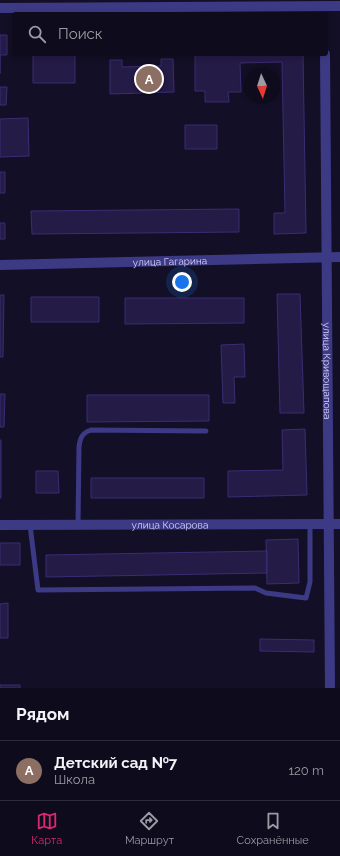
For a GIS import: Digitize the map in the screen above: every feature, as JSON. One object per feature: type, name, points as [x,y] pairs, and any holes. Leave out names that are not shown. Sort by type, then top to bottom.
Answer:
[{"type":"street","points":[[0,8],[340,6]]},
{"type":"street","name":"улица Кривощапова","points":[[325,56],[330,688]]},
{"type":"street","name":"улица Гагарина","points":[[0,265],[340,256]]},
{"type":"street","name":"улица Косарова","points":[[0,526],[340,524]]},
{"type":"lane","points":[[78,525],[79,447],[80,440],[85,432],[91,430],[206,431]]},
{"type":"lane","points":[[30,525],[38,590],[255,588],[266,593],[306,598],[310,582],[310,524]]},
{"type":"building","points":[[0,35],[7,35],[7,55],[0,55]]},
{"type":"building","points":[[33,56],[75,56],[75,83],[33,83]]},
{"type":"building","points":[[195,56],[303,56],[306,233],[274,234],[274,213],[285,213],[282,62],[240,63],[241,92],[228,92],[229,102],[205,102],[205,91],[195,91]]},
{"type":"building","points":[[161,59],[173,59],[174,92],[110,94],[110,60],[122,60],[122,67],[161,66]]},
{"type":"building","points":[[0,87],[7,87],[6,105],[0,105]]},
{"type":"building","points":[[28,118],[29,156],[0,157],[0,119]]},
{"type":"building","points":[[185,125],[217,125],[217,149],[185,149]]},
{"type":"building","points":[[0,172],[5,172],[5,193],[0,193]]},
{"type":"building","points":[[239,209],[239,232],[32,234],[31,211]]},
{"type":"building","points":[[0,223],[5,223],[5,239],[0,239]]},
{"type":"building","points":[[277,294],[300,294],[304,413],[280,413]]},
{"type":"building","points":[[0,295],[4,295],[3,357],[0,357]]},
{"type":"building","points":[[31,297],[99,297],[99,322],[31,322]]},
{"type":"building","points":[[125,298],[244,298],[244,323],[125,324]]},
{"type":"building","points":[[244,344],[245,377],[234,377],[235,403],[223,403],[221,345]]},
{"type":"building","points":[[0,394],[5,394],[4,427],[0,427]]},
{"type":"building","points":[[87,395],[209,395],[209,421],[87,422]]},
{"type":"building","points":[[305,429],[307,495],[228,497],[228,471],[283,470],[282,430]]},
{"type":"building","points":[[1,440],[1,498],[0,498]]},
{"type":"building","points":[[36,471],[58,471],[59,493],[36,493]]},
{"type":"building","points":[[91,478],[204,478],[204,498],[91,498]]},
{"type":"building","points":[[298,539],[299,583],[267,584],[266,540]]},
{"type":"building","points":[[0,543],[20,543],[20,565],[0,565]]},
{"type":"building","points":[[267,551],[267,573],[46,577],[46,555]]},
{"type":"building","points":[[8,603],[8,638],[0,638],[0,604]]},
{"type":"building","points":[[260,639],[314,640],[314,652],[260,651]]},
{"type":"building","points":[[0,685],[20,685],[20,688],[0,688]]},
{"type":"place","name":"Детский сад №7","points":[[149,79]]}]
